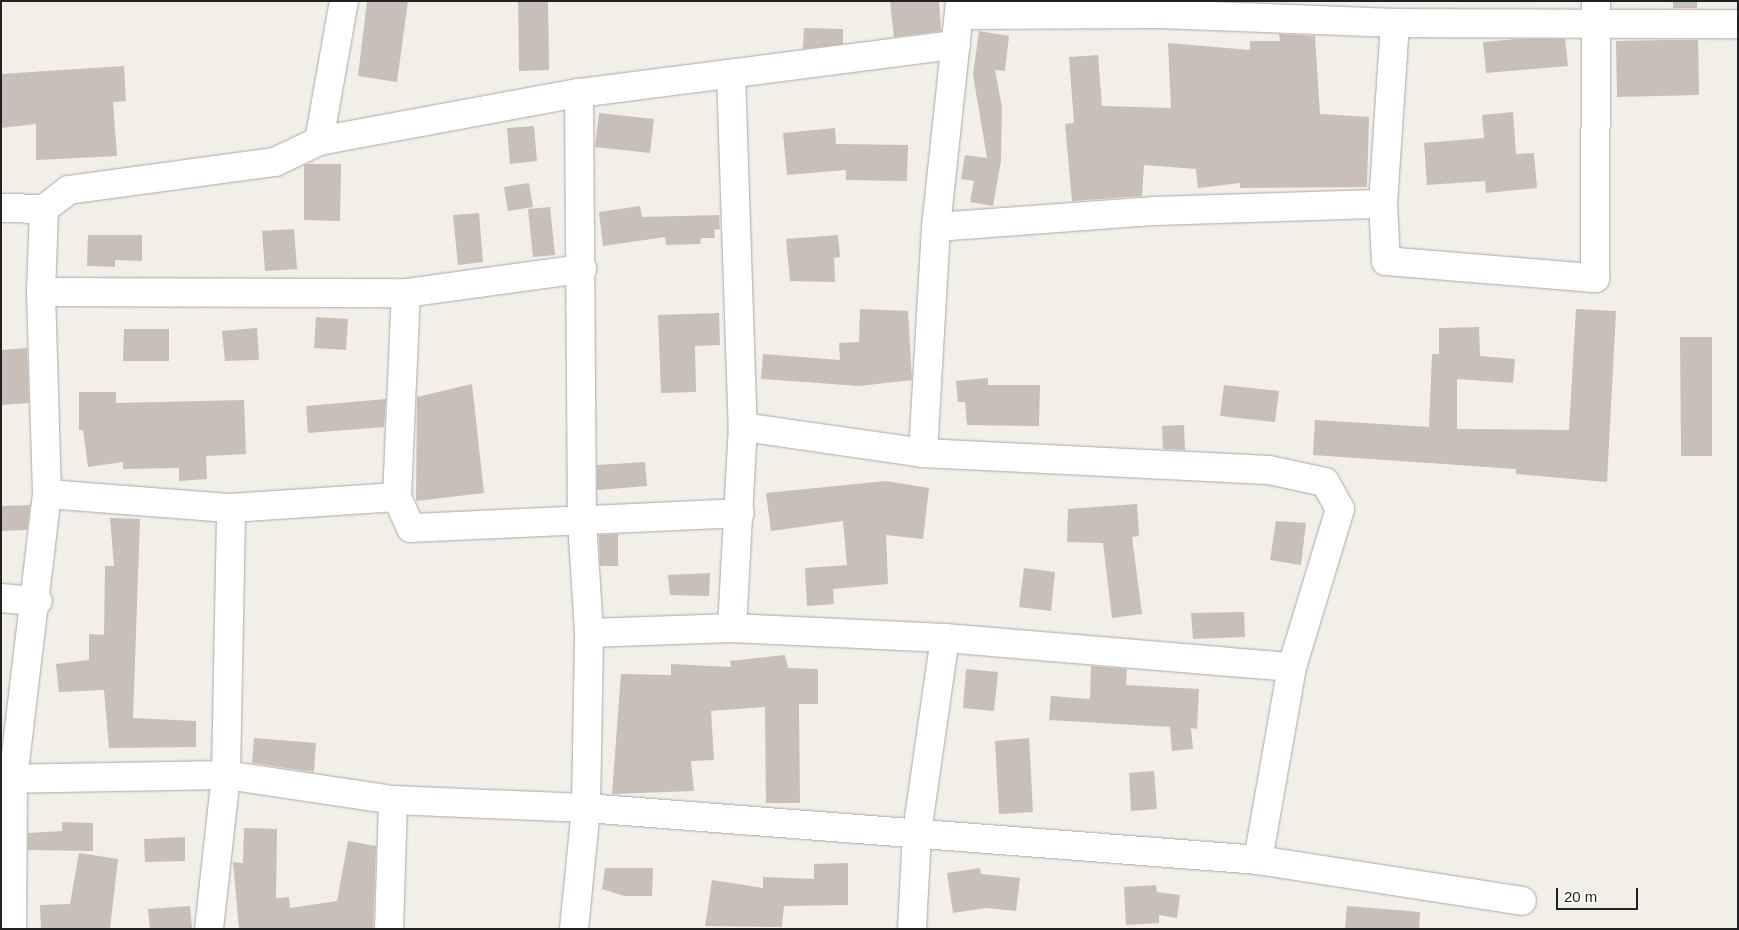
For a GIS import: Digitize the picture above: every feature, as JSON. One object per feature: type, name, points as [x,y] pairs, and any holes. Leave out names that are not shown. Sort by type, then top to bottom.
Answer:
[{"type":"street","points":[[319,141],[344,1]]},
{"type":"street","points":[[923,453],[936,227],[960,8],[1160,7],[1395,23],[1597,12],[1738,24]]},
{"type":"street","points":[[1395,23],[1383,204],[1386,261],[1595,278],[1597,12]]},
{"type":"street","points":[[1,208],[44,209],[68,190],[275,162],[319,141],[579,93],[956,45]]},
{"type":"street","points":[[731,74],[743,427],[740,513],[732,628]]},
{"type":"street","points":[[574,929],[586,808],[589,633],[582,521],[582,269],[579,93]]},
{"type":"street","points":[[936,227],[1155,210],[1383,204]]},
{"type":"street","points":[[12,929],[7,779],[38,601],[47,494],[41,292],[44,209]]},
{"type":"street","points":[[41,292],[406,293],[582,269]]},
{"type":"street","points":[[406,293],[397,497],[411,528],[740,513]]},
{"type":"street","points":[[743,427],[923,453],[1269,470],[1325,482],[1340,509],[1292,667],[1258,860]]},
{"type":"street","points":[[47,494],[232,508],[397,497]]},
{"type":"street","points":[[209,929],[226,775],[232,508]]},
{"type":"street","points":[[1,598],[38,601]]},
{"type":"street","points":[[589,633],[732,628],[945,638],[1292,667]]},
{"type":"street","points":[[912,929],[917,832],[945,638]]},
{"type":"street","points":[[7,779],[226,775],[393,800],[586,808],[917,832],[1258,860],[1522,901]]},
{"type":"street","points":[[389,929],[393,800]]},
{"type":"building","points":[[367,1],[408,1],[397,82],[358,76]]},
{"type":"building","points":[[518,1],[548,1],[549,70],[519,71]]},
{"type":"building","points":[[890,1],[939,1],[941,31],[894,37]]},
{"type":"building","points":[[1673,1],[1697,1],[1697,8],[1673,8]]},
{"type":"building","points":[[804,28],[843,29],[843,44],[803,49]]},
{"type":"building","points":[[979,31],[1009,36],[1005,71],[995,70],[1002,107],[1001,161],[993,206],[970,202],[974,181],[961,179],[965,155],[987,158],[973,75]]},
{"type":"building","points":[[1279,34],[1315,36],[1320,114],[1369,117],[1367,187],[1240,188],[1240,183],[1198,188],[1196,169],[1144,165],[1142,196],[1072,201],[1065,124],[1074,123],[1069,57],[1098,55],[1102,106],[1171,108],[1168,43],[1250,50],[1250,41],[1280,41]]},
{"type":"building","points":[[1517,39],[1565,39],[1568,66],[1486,73],[1483,42]]},
{"type":"building","points":[[1698,40],[1699,95],[1617,97],[1616,41]]},
{"type":"building","points":[[124,66],[126,101],[113,102],[117,156],[36,160],[36,124],[1,128],[1,74]]},
{"type":"building","points":[[1513,112],[1516,154],[1534,153],[1537,188],[1486,193],[1485,181],[1427,185],[1424,143],[1484,138],[1482,115]]},
{"type":"building","points":[[599,113],[654,119],[650,153],[595,147]]},
{"type":"building","points":[[534,126],[537,161],[510,164],[507,128]]},
{"type":"building","points":[[835,128],[836,144],[908,145],[907,181],[846,180],[846,170],[787,175],[783,133]]},
{"type":"building","points":[[341,164],[340,221],[304,220],[304,165]]},
{"type":"building","points":[[529,183],[533,207],[508,211],[504,187]]},
{"type":"building","points":[[640,206],[642,217],[719,215],[720,229],[714,230],[715,238],[701,238],[700,244],[666,245],[665,237],[603,246],[599,212]]},
{"type":"building","points":[[550,207],[555,255],[533,257],[528,209]]},
{"type":"building","points":[[479,213],[483,262],[458,265],[453,215]]},
{"type":"building","points":[[294,229],[297,269],[265,271],[262,231]]},
{"type":"building","points":[[88,235],[142,235],[142,261],[115,260],[115,267],[87,266]]},
{"type":"building","points":[[838,235],[840,257],[834,258],[835,282],[790,281],[786,239]]},
{"type":"building","points":[[860,309],[908,311],[912,380],[859,386],[761,379],[763,354],[840,360],[839,343],[859,342]]},
{"type":"building","points":[[1576,309],[1616,311],[1607,482],[1516,474],[1516,469],[1313,455],[1315,420],[1429,427],[1432,354],[1439,354],[1439,328],[1479,327],[1480,356],[1515,359],[1513,383],[1457,379],[1457,429],[1569,430]]},
{"type":"building","points":[[719,313],[720,345],[695,346],[696,392],[661,393],[658,315]]},
{"type":"building","points":[[316,317],[348,319],[346,350],[314,348]]},
{"type":"building","points":[[257,328],[259,360],[225,361],[222,331]]},
{"type":"building","points":[[124,329],[169,329],[169,361],[123,361]]},
{"type":"building","points":[[1680,337],[1712,337],[1712,456],[1681,456]]},
{"type":"building","points":[[27,348],[29,403],[1,405],[1,350]]},
{"type":"building","points":[[988,378],[988,385],[1040,385],[1039,426],[967,425],[965,402],[958,402],[956,381]]},
{"type":"building","points":[[472,384],[484,493],[416,501],[417,397]]},
{"type":"building","points":[[1224,385],[1279,391],[1275,422],[1220,416]]},
{"type":"building","points":[[79,392],[116,392],[116,403],[244,400],[246,454],[206,456],[207,479],[179,481],[179,468],[123,469],[123,462],[88,467],[83,430],[79,430]]},
{"type":"building","points":[[386,399],[384,427],[308,433],[306,406]]},
{"type":"building","points":[[1184,425],[1185,450],[1163,449],[1162,426]]},
{"type":"building","points":[[645,462],[647,486],[597,490],[597,465]]},
{"type":"building","points":[[886,481],[929,488],[923,539],[886,535],[888,584],[833,589],[834,604],[807,606],[805,568],[847,565],[843,521],[771,531],[766,493]]},
{"type":"building","points":[[1137,504],[1139,536],[1132,537],[1142,614],[1112,618],[1103,543],[1067,542],[1068,509]]},
{"type":"building","points":[[30,505],[27,530],[1,531],[1,506]]},
{"type":"building","points":[[110,518],[140,519],[133,718],[196,721],[196,747],[109,748],[104,690],[59,692],[56,664],[89,660],[89,634],[104,635],[105,566],[114,566]]},
{"type":"building","points":[[1276,521],[1306,523],[1301,565],[1270,560]]},
{"type":"building","points":[[618,534],[618,566],[600,566],[599,535]]},
{"type":"building","points":[[1024,568],[1055,572],[1051,611],[1019,607]]},
{"type":"building","points":[[710,573],[709,596],[670,595],[668,575]]},
{"type":"building","points":[[1244,612],[1245,637],[1193,639],[1191,613]]},
{"type":"building","points":[[785,655],[788,668],[818,669],[818,704],[799,704],[800,803],[766,803],[765,707],[711,711],[714,760],[691,761],[694,791],[612,794],[621,674],[671,675],[671,664],[731,667],[730,661]]},
{"type":"building","points":[[1091,666],[1127,669],[1126,685],[1199,689],[1197,729],[1191,728],[1193,749],[1172,751],[1170,727],[1049,720],[1051,696],[1090,699]]},
{"type":"building","points":[[966,669],[998,672],[994,711],[963,708]]},
{"type":"building","points":[[254,738],[316,743],[314,772],[252,763]]},
{"type":"building","points":[[1029,738],[1033,812],[999,814],[995,741]]},
{"type":"building","points":[[1154,771],[1157,809],[1131,811],[1129,773]]},
{"type":"building","points":[[62,822],[93,823],[93,851],[28,850],[28,833],[62,831]]},
{"type":"building","points":[[244,828],[277,829],[276,898],[289,897],[290,908],[337,901],[348,841],[376,846],[373,929],[239,929],[233,862],[243,863]]},
{"type":"building","points":[[185,837],[185,861],[145,862],[144,839]]},
{"type":"building","points":[[79,853],[118,859],[110,929],[41,929],[40,905],[70,904]]},
{"type":"building","points":[[848,863],[848,905],[784,906],[782,927],[705,926],[712,880],[763,888],[763,877],[814,879],[814,864]]},
{"type":"building","points":[[605,868],[653,868],[652,896],[624,896],[602,889]]},
{"type":"building","points":[[980,868],[981,874],[1020,878],[1016,911],[986,908],[953,913],[947,873]]},
{"type":"building","points":[[1156,885],[1157,892],[1180,895],[1177,918],[1159,915],[1159,923],[1126,925],[1124,887]]},
{"type":"building","points":[[190,906],[192,929],[150,929],[148,909]]},
{"type":"building","points":[[1347,906],[1420,912],[1419,929],[1345,929]]}]
